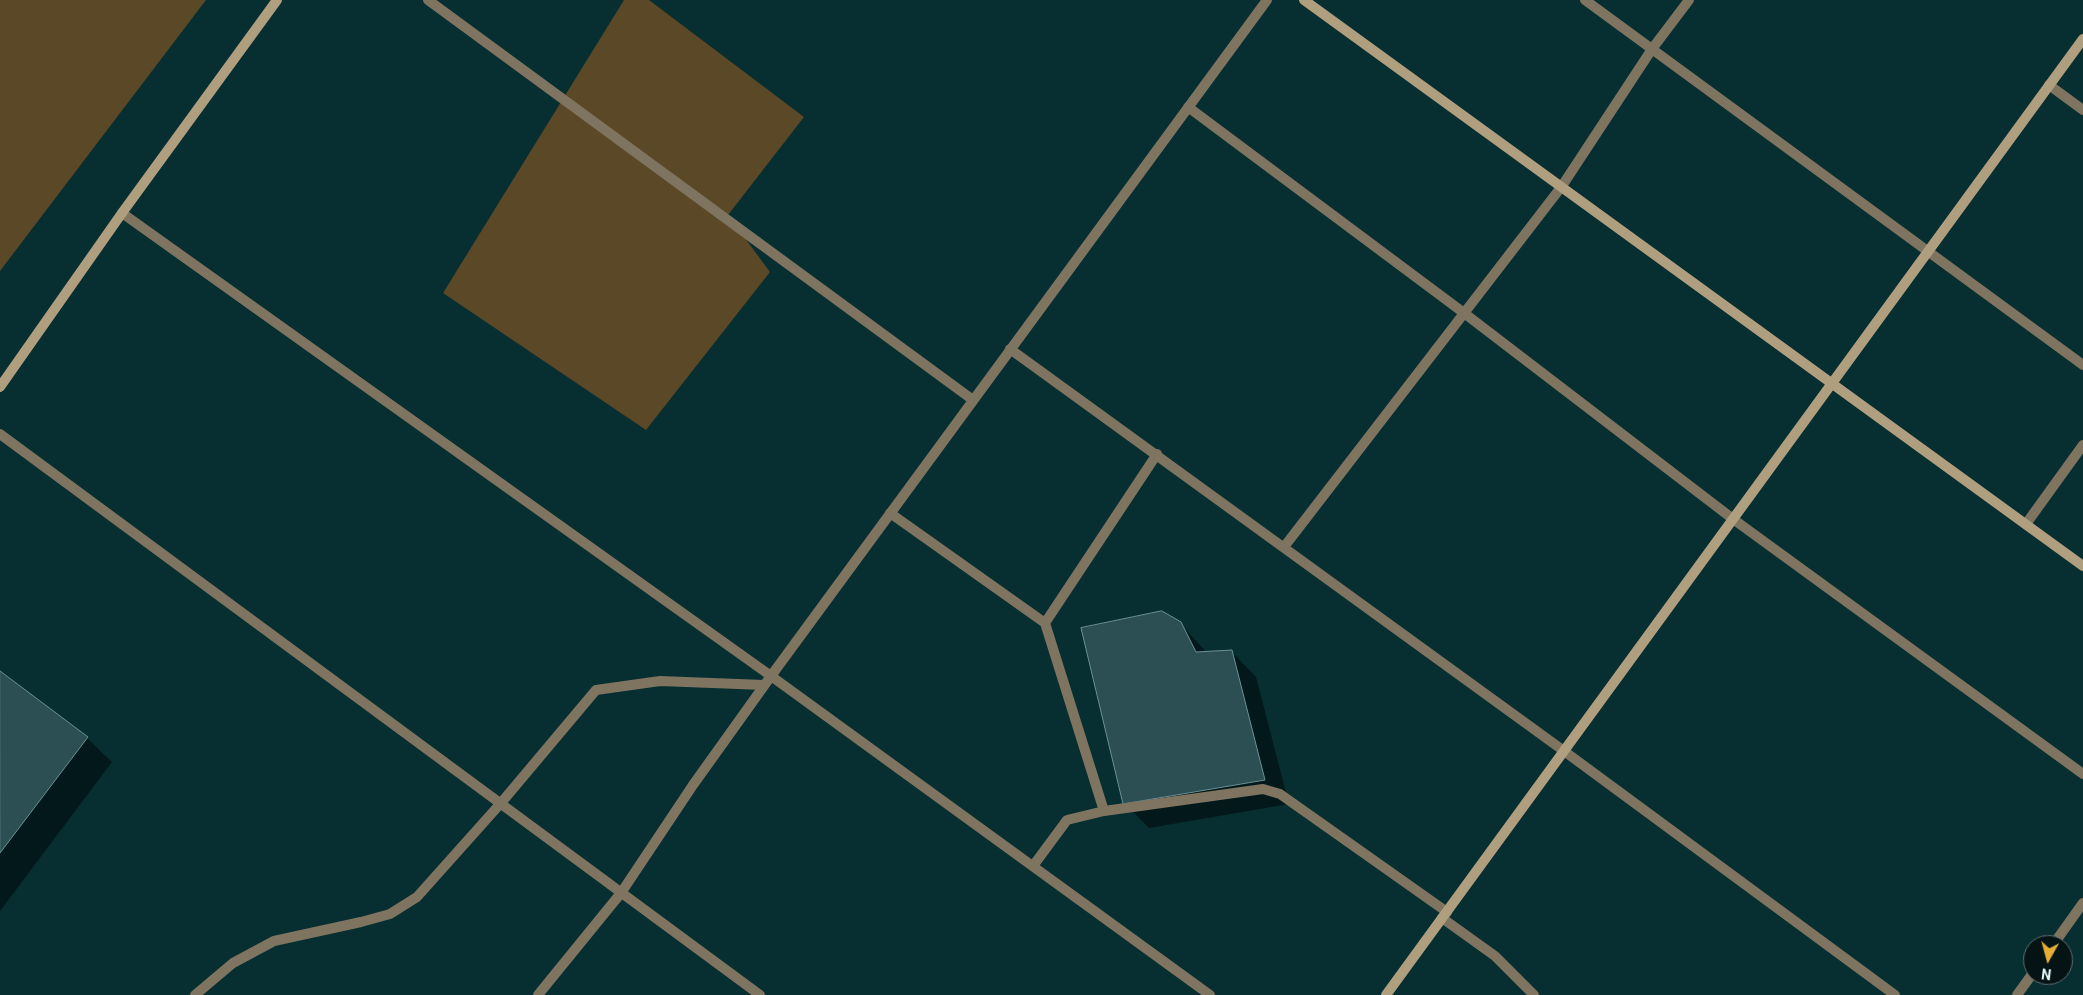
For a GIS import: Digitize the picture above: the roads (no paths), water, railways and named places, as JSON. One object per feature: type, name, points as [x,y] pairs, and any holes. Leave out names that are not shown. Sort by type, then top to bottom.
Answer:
[{"type":"street","points":[[0,387],[122,213],[277,0]]},
{"type":"street","points":[[428,0],[973,400]]},
{"type":"street","points":[[538,995],[621,892],[693,785],[764,685],[1267,0]]},
{"type":"street","points":[[1304,0],[2083,566]]},
{"type":"street","points":[[1585,0],[2083,365]]},
{"type":"street","points":[[1284,547],[1562,186],[1652,49],[1689,0]]},
{"type":"street","points":[[1386,995],[2083,39]]},
{"type":"street","points":[[2049,85],[2083,110]]},
{"type":"street","points":[[1188,107],[1464,313],[1733,519],[2083,774]]},
{"type":"street","points":[[122,213],[771,676],[1210,995]]},
{"type":"street","points":[[1010,349],[1564,751],[1895,995]]},
{"type":"street","points":[[0,434],[760,995]]},
{"type":"street","points":[[2026,524],[2083,445]]},
{"type":"street","points":[[1045,623],[1157,454]]},
{"type":"street","points":[[890,513],[1045,623],[1104,811]]},
{"type":"street","points":[[195,995],[233,963],[274,941],[390,914],[417,897],[596,690],[660,681],[764,685]]},
{"type":"street","points":[[1033,866],[1067,820],[1104,811],[1262,789],[1280,794],[1445,915],[1495,956],[1534,995]]},
{"type":"street","points":[[2060,935],[2083,903]]}]
